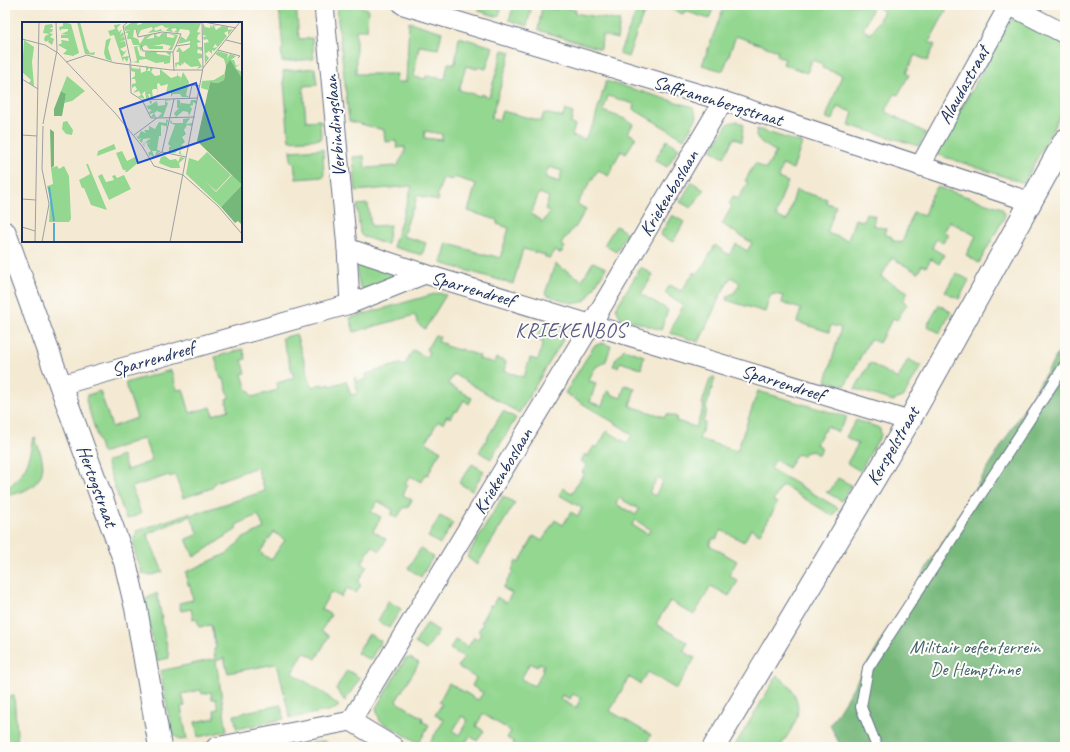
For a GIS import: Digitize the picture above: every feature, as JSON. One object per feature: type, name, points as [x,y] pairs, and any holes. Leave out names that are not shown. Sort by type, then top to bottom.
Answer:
[{"type":"street","name":"Verbindingslaan","points":[[324,5],[347,248],[350,304]]},
{"type":"street","name":"Saffranenbergstraat","points":[[403,5],[723,101],[1031,202]]},
{"type":"street","name":"Alaudastraat","points":[[920,166],[1009,5],[1065,34]]},
{"type":"street","name":"Kriekenboslaan","points":[[351,721],[591,325],[723,101]]},
{"type":"street","name":"Kerspelstraat","points":[[714,747],[909,421],[1065,140]]},
{"type":"street","name":"Hertogstraat","points":[[5,233],[125,562],[136,608],[160,747]]},
{"type":"street","points":[[347,248],[425,274]]},
{"type":"street","name":"Sparrendreef","points":[[61,385],[350,304],[425,274],[909,421]]},
{"type":"street","points":[[216,747],[351,721],[394,747]]},
{"type":"lane","points":[[877,747],[861,707],[868,668],[1065,364]]},
{"type":"green space","points":[[279,5],[296,5],[299,39],[312,38],[314,59],[282,62],[281,50],[283,50]]},
{"type":"green space","points":[[340,5],[355,5],[368,9],[367,30],[356,30],[356,74],[397,74],[396,82],[406,82],[409,22],[442,32],[438,49],[419,46],[414,77],[426,79],[426,76],[445,79],[448,63],[455,64],[459,37],[493,47],[486,69],[478,67],[477,69],[466,66],[459,90],[489,97],[503,50],[511,52],[491,118],[499,121],[502,111],[541,121],[544,113],[563,117],[565,110],[573,113],[571,124],[575,125],[572,136],[585,139],[594,123],[606,81],[693,107],[697,117],[684,139],[633,109],[634,104],[608,96],[603,111],[625,119],[633,124],[628,133],[636,137],[626,154],[621,151],[608,176],[598,170],[577,204],[586,209],[575,228],[574,227],[561,244],[565,247],[562,252],[560,253],[554,251],[550,258],[545,257],[545,255],[523,249],[513,284],[441,263],[447,243],[500,258],[509,228],[497,224],[497,220],[468,211],[476,184],[454,177],[453,180],[443,178],[437,196],[439,197],[438,201],[417,195],[414,209],[412,209],[403,236],[426,243],[422,255],[393,247],[412,186],[356,191],[353,157],[364,156],[365,168],[398,166],[405,147],[397,148],[396,141],[385,142],[384,130],[349,121],[337,12]],"holes":[[[425,131],[442,134],[442,140],[424,138]],[[549,167],[562,171],[559,182],[545,177]],[[539,193],[549,197],[545,209],[550,212],[543,222],[531,214]]]},
{"type":"green space","points":[[480,5],[503,5],[498,17],[479,11]]},
{"type":"green space","points":[[514,5],[532,5],[527,26],[509,20]]},
{"type":"green space","points":[[639,5],[648,5],[628,57],[619,54]]},
{"type":"green space","points":[[660,5],[874,5],[949,5],[929,42],[935,45],[927,61],[915,55],[906,73],[909,75],[898,95],[895,94],[885,111],[926,133],[919,146],[849,125],[853,112],[837,107],[833,120],[826,118],[842,75],[822,68],[823,64],[812,60],[807,73],[783,64],[785,59],[777,56],[778,51],[736,36],[723,71],[702,65],[723,9],[714,6],[709,19],[685,11],[683,14]],"holes":[[[874,5],[884,11],[871,34],[863,30]]]},
{"type":"green space","points":[[557,6],[576,10],[575,13],[620,21],[617,39],[602,35],[601,49],[538,30],[542,7],[556,10]]},
{"type":"green space","points":[[1013,16],[1065,44],[1065,106],[1024,183],[936,154]]},
{"type":"green space","points":[[315,68],[317,85],[303,86],[306,121],[320,120],[321,139],[289,141],[283,71]]},
{"type":"green space","points":[[736,121],[743,124],[742,142],[734,138],[724,157],[711,150],[727,125]]},
{"type":"green space","points":[[757,129],[802,143],[793,169],[782,165],[778,178],[788,182],[776,216],[787,221],[796,190],[827,199],[826,203],[836,206],[827,233],[848,240],[855,219],[863,221],[866,213],[875,216],[873,225],[886,229],[884,234],[892,237],[892,240],[902,243],[913,212],[924,216],[930,198],[937,187],[1002,208],[1005,216],[979,263],[966,255],[976,236],[949,221],[943,232],[948,234],[943,243],[936,239],[932,248],[944,255],[939,264],[931,259],[926,267],[922,265],[918,273],[892,258],[881,277],[908,292],[903,301],[907,304],[897,320],[893,318],[879,343],[870,339],[845,386],[826,381],[841,328],[831,325],[829,332],[797,322],[801,309],[782,303],[783,296],[774,294],[770,296],[765,312],[726,300],[728,296],[734,293],[740,283],[731,277],[721,294],[699,342],[670,333],[683,306],[665,293],[670,285],[681,291],[694,272],[697,274],[698,271],[700,272],[715,245],[729,255],[736,244],[747,251],[752,243],[722,224],[732,206],[729,204],[733,196],[738,199],[748,183],[745,181],[755,163],[766,169],[776,152],[758,140],[756,135]]},
{"type":"green space","points":[[667,140],[679,148],[667,167],[655,160]]},
{"type":"green space","points":[[323,149],[324,177],[296,179],[294,163],[291,162],[290,151]]},
{"type":"green space","points":[[692,182],[704,190],[691,208],[680,202]]},
{"type":"green space","points":[[368,204],[371,226],[390,225],[387,245],[362,236],[360,233],[357,205]]},
{"type":"green space","points":[[672,215],[684,222],[673,242],[660,235]]},
{"type":"green space","points":[[616,226],[627,233],[616,252],[604,245]]},
{"type":"green space","points":[[363,262],[394,272],[396,275],[394,280],[364,289],[360,287],[356,267]]},
{"type":"green space","points":[[593,262],[606,268],[587,299],[583,302],[567,302],[545,294],[555,264],[582,280]]},
{"type":"green space","points":[[641,267],[653,275],[641,294],[668,310],[661,330],[620,317],[616,308]]},
{"type":"green space","points":[[956,273],[969,280],[959,299],[945,292]]},
{"type":"green space","points":[[438,293],[446,295],[425,329],[418,324],[415,315],[354,332],[350,318]]},
{"type":"green space","points":[[939,305],[951,312],[940,333],[927,326]]},
{"type":"green space","points":[[541,324],[562,330],[564,338],[519,413],[454,374],[448,384],[472,398],[469,404],[464,400],[457,412],[454,411],[450,418],[447,416],[443,423],[438,421],[426,442],[441,451],[428,475],[426,474],[421,482],[410,476],[405,483],[408,485],[403,495],[412,500],[407,508],[404,507],[397,518],[391,515],[393,510],[378,501],[371,512],[381,517],[373,531],[386,539],[380,551],[372,546],[362,563],[367,566],[358,582],[361,585],[356,593],[347,588],[341,597],[331,592],[321,609],[331,615],[321,631],[329,636],[316,659],[304,652],[292,673],[325,694],[339,706],[333,710],[290,718],[278,667],[275,664],[228,673],[224,658],[216,661],[227,731],[198,737],[195,722],[215,718],[214,710],[218,709],[216,699],[212,699],[211,692],[202,694],[201,690],[182,694],[185,706],[181,707],[187,739],[180,740],[172,733],[160,671],[215,659],[214,649],[216,648],[211,625],[199,627],[197,619],[193,619],[191,609],[181,611],[179,603],[193,600],[190,585],[188,585],[186,572],[228,553],[242,539],[264,528],[258,515],[236,525],[237,529],[194,557],[186,539],[199,534],[190,516],[147,534],[163,572],[150,575],[142,573],[134,547],[135,536],[137,531],[189,513],[191,515],[265,491],[257,467],[215,482],[212,488],[183,498],[175,475],[170,477],[169,475],[132,487],[141,514],[126,519],[106,462],[122,456],[127,470],[152,461],[144,438],[102,453],[86,400],[88,395],[100,391],[112,427],[137,418],[125,383],[171,370],[177,390],[183,389],[190,413],[211,407],[213,415],[229,410],[226,399],[229,398],[224,379],[221,379],[215,357],[243,349],[246,359],[242,360],[246,373],[242,374],[247,390],[249,390],[252,397],[278,390],[277,383],[294,378],[282,338],[296,334],[312,387],[322,384],[323,386],[330,384],[330,386],[346,381],[351,395],[358,393],[354,378],[356,377],[357,382],[367,379],[366,374],[400,364],[404,366],[413,350],[426,357],[429,352],[426,350],[435,335],[440,337],[438,342],[446,344],[445,346],[460,349],[480,356],[479,359],[495,363],[496,358],[506,362],[504,371],[524,377],[530,358],[538,360],[543,342],[537,340]],"holes":[[[274,532],[285,540],[271,560],[260,552]]]},
{"type":"green space","name":"Militair oefenterrein De Hemptinne","points":[[1065,342],[1065,747],[841,747],[830,725]]},
{"type":"green space","points":[[602,343],[611,346],[606,361],[596,367],[591,375],[589,381],[596,383],[590,402],[602,406],[607,391],[610,392],[610,394],[621,398],[625,385],[635,388],[630,406],[665,417],[667,414],[677,417],[676,421],[696,427],[704,405],[702,404],[710,379],[713,377],[715,378],[703,422],[705,423],[699,439],[737,451],[758,391],[847,417],[838,432],[827,426],[816,444],[822,448],[818,455],[812,451],[804,453],[802,456],[797,454],[788,468],[775,460],[771,469],[838,508],[833,516],[782,485],[773,501],[777,503],[774,510],[760,534],[751,529],[744,542],[721,530],[716,539],[713,538],[709,545],[737,561],[729,575],[738,581],[729,596],[711,586],[694,615],[670,601],[656,624],[688,643],[683,651],[695,658],[676,689],[648,672],[640,684],[629,677],[610,711],[651,735],[644,747],[640,747],[627,739],[622,747],[609,747],[597,740],[593,747],[512,747],[514,742],[507,738],[511,731],[483,714],[476,726],[484,731],[477,741],[470,736],[463,747],[427,747],[444,720],[435,715],[442,704],[439,702],[449,683],[478,700],[483,693],[472,686],[476,678],[458,667],[464,657],[450,649],[455,640],[468,647],[474,637],[477,639],[481,634],[478,631],[483,624],[481,622],[490,605],[492,606],[497,597],[506,603],[512,593],[503,588],[513,571],[512,570],[516,561],[519,563],[534,536],[542,541],[555,520],[563,525],[571,512],[578,516],[582,508],[559,495],[563,488],[572,493],[587,465],[581,461],[585,454],[588,456],[594,446],[597,448],[607,431],[627,443],[632,435],[565,393],[594,346]],"holes":[[[658,478],[663,481],[655,496],[649,492]],[[619,498],[639,509],[636,515],[616,504]],[[635,520],[650,529],[648,534],[632,525]],[[530,663],[537,667],[539,663],[544,665],[542,669],[543,671],[534,686],[521,679]],[[573,694],[581,698],[576,708],[560,699],[562,695],[570,699]],[[462,716],[468,720],[459,735],[453,731]]]},
{"type":"green space","points":[[624,349],[644,356],[641,369],[620,362],[618,367],[613,366],[616,359]]},
{"type":"green space","points":[[908,359],[921,366],[904,396],[893,401],[855,389],[870,363],[898,379]]},
{"type":"green space","points":[[503,411],[516,418],[491,459],[479,452]]},
{"type":"green space","points":[[856,420],[877,427],[880,429],[881,435],[860,471],[847,463],[858,444],[846,437]]},
{"type":"green space","points":[[34,438],[41,456],[43,467],[41,474],[38,480],[28,489],[8,495],[7,489],[19,477],[26,466]]},
{"type":"green space","points":[[472,464],[484,471],[472,491],[459,483]]},
{"type":"green space","points":[[838,478],[851,485],[842,501],[826,492],[830,491]]},
{"type":"green space","points":[[503,496],[515,503],[477,565],[467,557]]},
{"type":"green space","points":[[440,516],[453,523],[440,544],[428,537]]},
{"type":"green space","points":[[421,548],[433,557],[421,577],[408,568]]},
{"type":"green space","points":[[157,593],[169,658],[157,661],[144,600]]},
{"type":"green space","points":[[388,601],[401,609],[389,628],[378,621]]},
{"type":"green space","points":[[427,623],[439,631],[426,650],[415,643]]},
{"type":"green space","points":[[369,634],[381,641],[370,660],[357,653]]},
{"type":"green space","points":[[410,658],[419,663],[396,701],[423,718],[422,721],[429,725],[419,743],[380,721],[376,708],[405,659]]},
{"type":"green space","points":[[347,670],[360,678],[345,701],[336,689]]},
{"type":"green space","points":[[777,676],[792,690],[797,702],[797,715],[790,732],[780,747],[734,747]]},
{"type":"green space","points":[[14,696],[18,747],[5,747],[5,697]]},
{"type":"green space","points":[[281,705],[284,719],[237,729],[234,715]]},
{"type":"green space","points":[[325,741],[327,747],[293,747]]},
{"type":"district","name":"KRIEKENBOS","points":[[571,330]]}]
